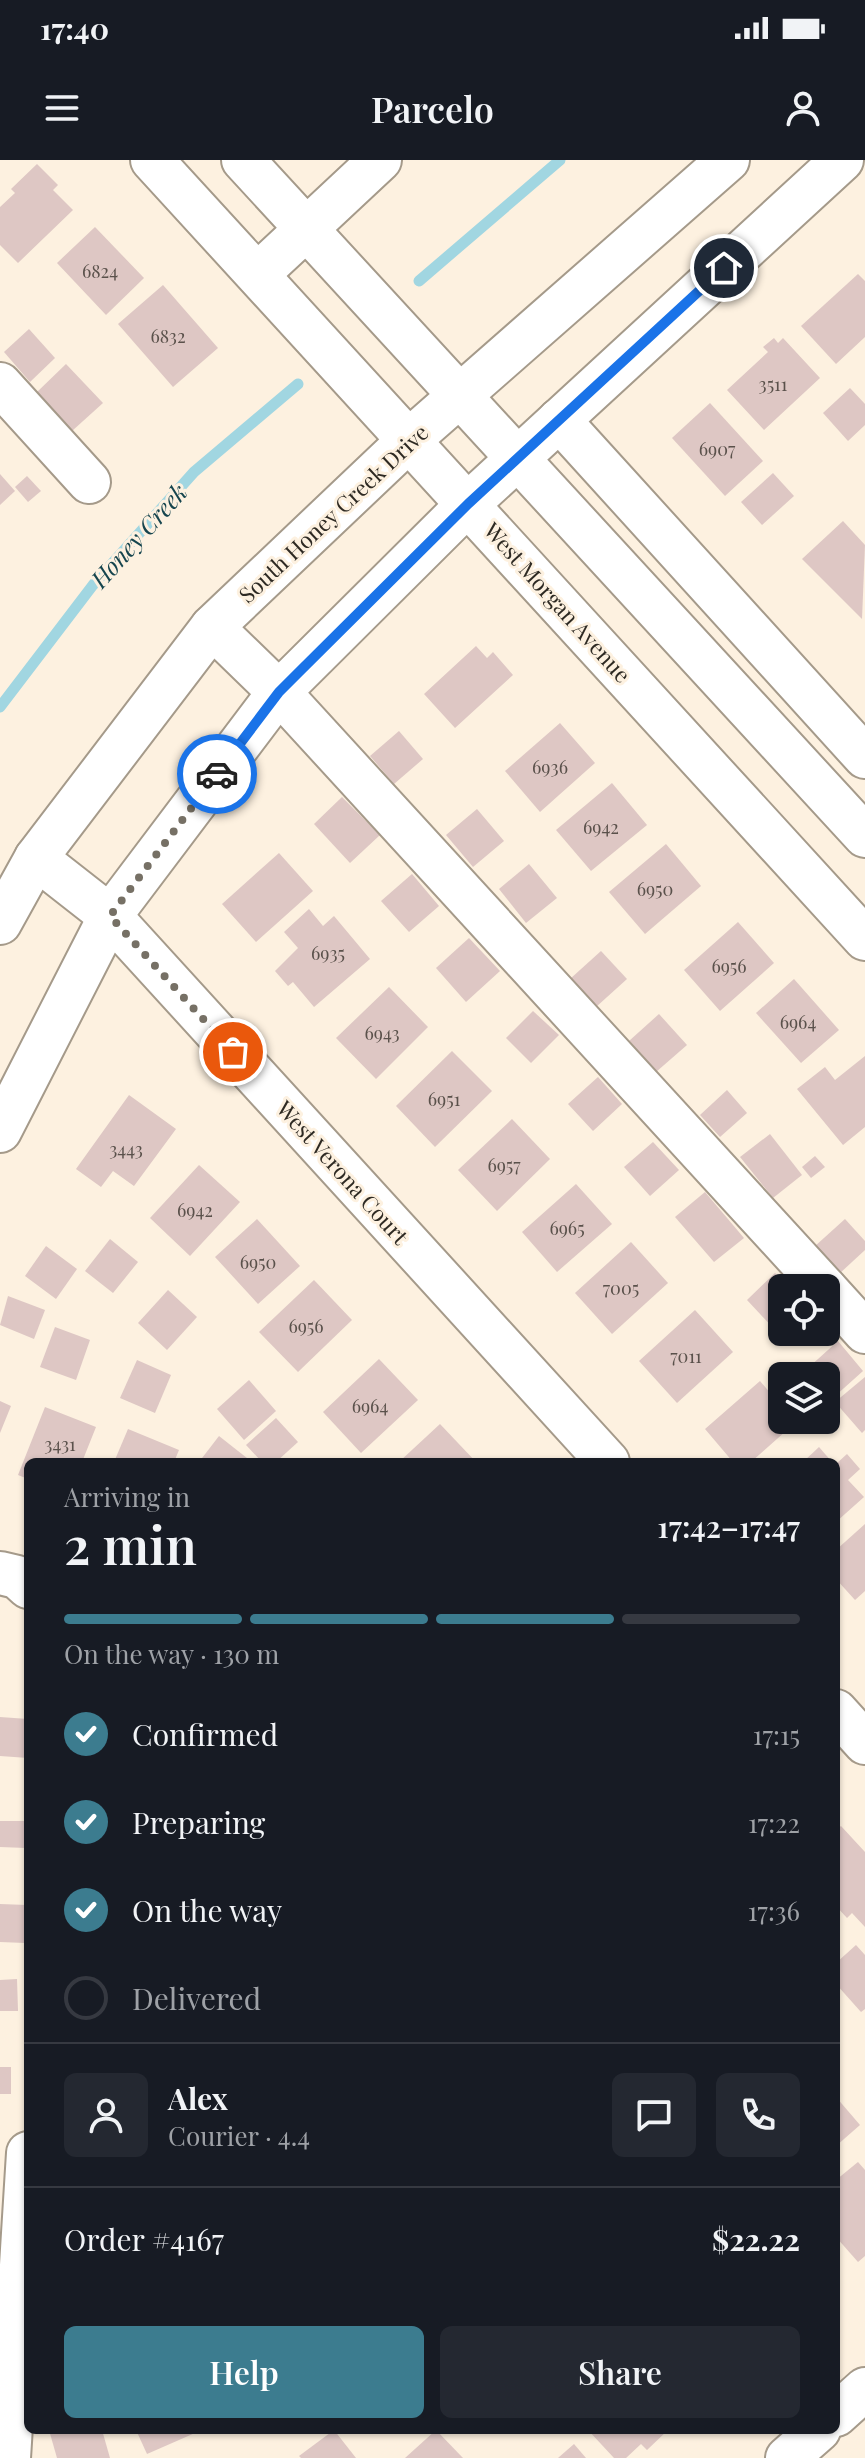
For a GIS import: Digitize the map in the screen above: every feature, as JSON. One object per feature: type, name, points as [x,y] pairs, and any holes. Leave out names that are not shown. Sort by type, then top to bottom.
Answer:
[{"type":"street","name":"West Morgan Avenue","points":[[152,160],[865,939]]},
{"type":"street","points":[[243,160],[865,836]]},
{"type":"street","points":[[258,274],[380,160]]},
{"type":"street","name":"South Honey Creek Drive","points":[[0,923],[36,858],[212,627],[408,441],[728,160]]},
{"type":"street","points":[[0,1131],[110,916],[279,692],[468,504],[842,160]]},
{"type":"street","points":[[0,384],[89,482]]},
{"type":"street","points":[[559,420],[865,757]]},
{"type":"street","points":[[610,561],[647,567],[687,561]]},
{"type":"street","points":[[212,627],[279,692],[813,1274]]},
{"type":"street","name":"West Verona Court","points":[[36,858],[110,916],[604,1458]]},
{"type":"street","points":[[840,1304],[865,1332]]},
{"type":"street","points":[[0,1573],[17,1577],[24,1583]]},
{"type":"street","points":[[9,2458],[24,2211]]},
{"type":"street","points":[[840,2411],[865,2389]]},
{"type":"street","points":[[787,2458],[814,2434]]},
{"type":"building","points":[[37,164],[58,185],[53,190],[73,210],[18,263],[0,245],[0,207],[15,193],[11,189]]},
{"type":"building","points":[[95,227],[144,278],[106,315],[57,263]]},
{"type":"building","points":[[858,274],[865,281],[865,337],[836,364],[801,326]]},
{"type":"building","points":[[163,285],[218,348],[173,387],[118,324]]},
{"type":"building","points":[[29,329],[55,358],[30,382],[4,352]]},
{"type":"building","points":[[774,338],[778,343],[783,338],[820,378],[764,430],[727,390],[768,352],[763,347]]},
{"type":"building","points":[[66,364],[103,403],[72,431],[36,393]]},
{"type":"building","points":[[850,388],[865,404],[865,425],[848,441],[823,413]]},
{"type":"building","points":[[710,403],[763,461],[725,496],[672,438]]},
{"type":"building","points":[[773,473],[794,496],[762,525],[741,502]]},
{"type":"building","points":[[0,474],[15,491],[0,505]]},
{"type":"building","points":[[27,476],[41,491],[28,502],[15,487]]},
{"type":"building","points":[[843,521],[865,545],[862,619],[802,559]]},
{"type":"building","points":[[476,646],[487,658],[493,652],[513,675],[455,728],[424,694]]},
{"type":"building","points":[[560,723],[595,763],[540,812],[505,771]]},
{"type":"building","points":[[399,731],[423,759],[394,784],[370,756]]},
{"type":"building","points":[[612,783],[647,825],[591,871],[556,830]]},
{"type":"building","points":[[342,797],[380,835],[350,863],[314,824]]},
{"type":"building","points":[[477,809],[504,841],[473,867],[446,835]]},
{"type":"building","points":[[666,844],[701,886],[645,934],[609,892]]},
{"type":"building","points":[[279,853],[313,891],[256,942],[222,904]]},
{"type":"building","points":[[529,864],[557,898],[526,923],[499,889]]},
{"type":"building","points":[[412,874],[439,906],[409,932],[381,901]]},
{"type":"building","points":[[309,909],[323,926],[334,916],[370,959],[314,1007],[293,982],[288,986],[275,971],[298,948],[284,932]]},
{"type":"building","points":[[738,922],[774,963],[720,1011],[684,970]]},
{"type":"building","points":[[469,938],[500,971],[466,1002],[436,968]]},
{"type":"building","points":[[601,951],[627,979],[596,1007],[570,979]]},
{"type":"building","points":[[794,979],[839,1030],[801,1063],[756,1013]]},
{"type":"building","points":[[389,987],[428,1027],[376,1079],[336,1038]]},
{"type":"building","points":[[533,1011],[559,1035],[531,1063],[506,1038]]},
{"type":"building","points":[[659,1014],[687,1045],[656,1072],[629,1041]]},
{"type":"building","points":[[452,1051],[492,1091],[435,1147],[396,1106]]},
{"type":"building","points":[[865,1056],[865,1127],[843,1145],[797,1089],[825,1067],[835,1080]]},
{"type":"building","points":[[598,1077],[622,1104],[593,1131],[568,1104]]},
{"type":"building","points":[[727,1090],[747,1113],[720,1137],[700,1115]]},
{"type":"building","points":[[129,1095],[176,1129],[134,1186],[113,1171],[101,1187],[76,1169]]},
{"type":"building","points":[[512,1119],[550,1159],[497,1211],[458,1170]]},
{"type":"building","points":[[770,1134],[802,1175],[773,1198],[740,1157]]},
{"type":"building","points":[[653,1142],[679,1170],[650,1196],[624,1167]]},
{"type":"building","points":[[815,1156],[825,1167],[811,1178],[802,1167]]},
{"type":"building","points":[[199,1165],[240,1202],[190,1256],[150,1218]]},
{"type":"building","points":[[576,1184],[612,1224],[557,1272],[522,1232]]},
{"type":"building","points":[[705,1192],[744,1238],[714,1262],[675,1217]]},
{"type":"building","points":[[257,1219],[300,1266],[258,1304],[215,1257]]},
{"type":"building","points":[[845,1219],[865,1241],[865,1250],[839,1274],[814,1247]]},
{"type":"building","points":[[110,1239],[138,1262],[113,1293],[85,1271]]},
{"type":"building","points":[[631,1242],[668,1283],[612,1334],[575,1293]]},
{"type":"building","points":[[46,1246],[77,1269],[56,1299],[25,1276]]},
{"type":"building","points":[[314,1280],[352,1320],[298,1372],[259,1332]]},
{"type":"building","points":[[768,1280],[768,1322],[747,1300]]},
{"type":"building","points":[[168,1290],[197,1317],[167,1350],[138,1323]]},
{"type":"building","points":[[8,1296],[45,1310],[34,1339],[0,1325]]},
{"type":"building","points":[[695,1310],[733,1352],[677,1403],[639,1361]]},
{"type":"building","points":[[55,1327],[90,1340],[76,1380],[40,1367]]},
{"type":"building","points":[[840,1343],[863,1371],[840,1392],[840,1362],[815,1362]]},
{"type":"building","points":[[379,1359],[418,1400],[361,1453],[323,1412]]},
{"type":"building","points":[[137,1360],[171,1375],[155,1413],[120,1398]]},
{"type":"building","points":[[865,1377],[865,1430],[862,1433],[840,1408],[840,1398]]},
{"type":"building","points":[[249,1380],[276,1411],[244,1440],[217,1409]]},
{"type":"building","points":[[760,1381],[768,1390],[768,1434],[783,1434],[756,1458],[730,1458],[705,1429]]},
{"type":"building","points":[[0,1401],[11,1406],[0,1433]]},
{"type":"building","points":[[45,1407],[96,1427],[84,1458],[25,1458]]},
{"type":"building","points":[[276,1418],[298,1442],[280,1458],[258,1458],[246,1445]]},
{"type":"building","points":[[440,1424],[472,1458],[403,1458]]},
{"type":"building","points":[[128,1429],[179,1450],[176,1458],[116,1458]]},
{"type":"building","points":[[219,1436],[247,1458],[202,1458]]},
{"type":"building","points":[[819,1447],[829,1458],[807,1458]]},
{"type":"building","points":[[847,1454],[860,1469],[848,1480],[864,1497],[840,1518],[840,1460]]},
{"type":"building","points":[[24,1460],[24,1477],[18,1475]]},
{"type":"building","points":[[865,1524],[865,1591],[855,1600],[840,1583],[840,1546]]},
{"type":"building","points":[[0,1717],[24,1719],[24,1758],[0,1756]]},
{"type":"building","points":[[0,1821],[24,1821],[24,1848],[0,1847]]},
{"type":"building","points":[[840,1827],[865,1852],[865,1927],[852,1913],[847,1918],[840,1910]]},
{"type":"building","points":[[0,1904],[24,1905],[24,1943],[0,1942]]},
{"type":"building","points":[[856,1945],[865,1955],[865,2009],[861,2012],[840,1988],[840,1959]]},
{"type":"building","points":[[17,1979],[18,2011],[0,2011],[0,1980]]},
{"type":"building","points":[[0,2067],[11,2067],[11,2094],[0,2094]]},
{"type":"building","points":[[840,2102],[860,2125],[840,2142]]},
{"type":"building","points":[[858,2162],[865,2170],[865,2256],[858,2262],[840,2242],[840,2177]]},
{"type":"building","points":[[50,2434],[103,2434],[110,2458],[57,2458]]},
{"type":"building","points":[[138,2434],[193,2434],[147,2454]]},
{"type":"building","points":[[329,2434],[337,2434],[356,2458],[301,2458],[299,2456]]},
{"type":"building","points":[[432,2434],[440,2434],[463,2458],[405,2458]]},
{"type":"building","points":[[592,2434],[664,2434],[647,2450],[641,2444],[626,2458],[614,2458]]},
{"type":"building","points":[[574,2444],[586,2458],[558,2458]]},
{"type":"waterway","name":"Honey Creek","points":[[419,281],[560,160]]},
{"type":"waterway","name":"Honey Creek","points":[[0,707],[93,585],[194,472],[298,384]]},
{"type":"way so far","points":[[217,774],[110,916],[233,1052]]},
{"type":"route","points":[[217,774],[279,692],[299,672],[468,504],[724,268]]}]
